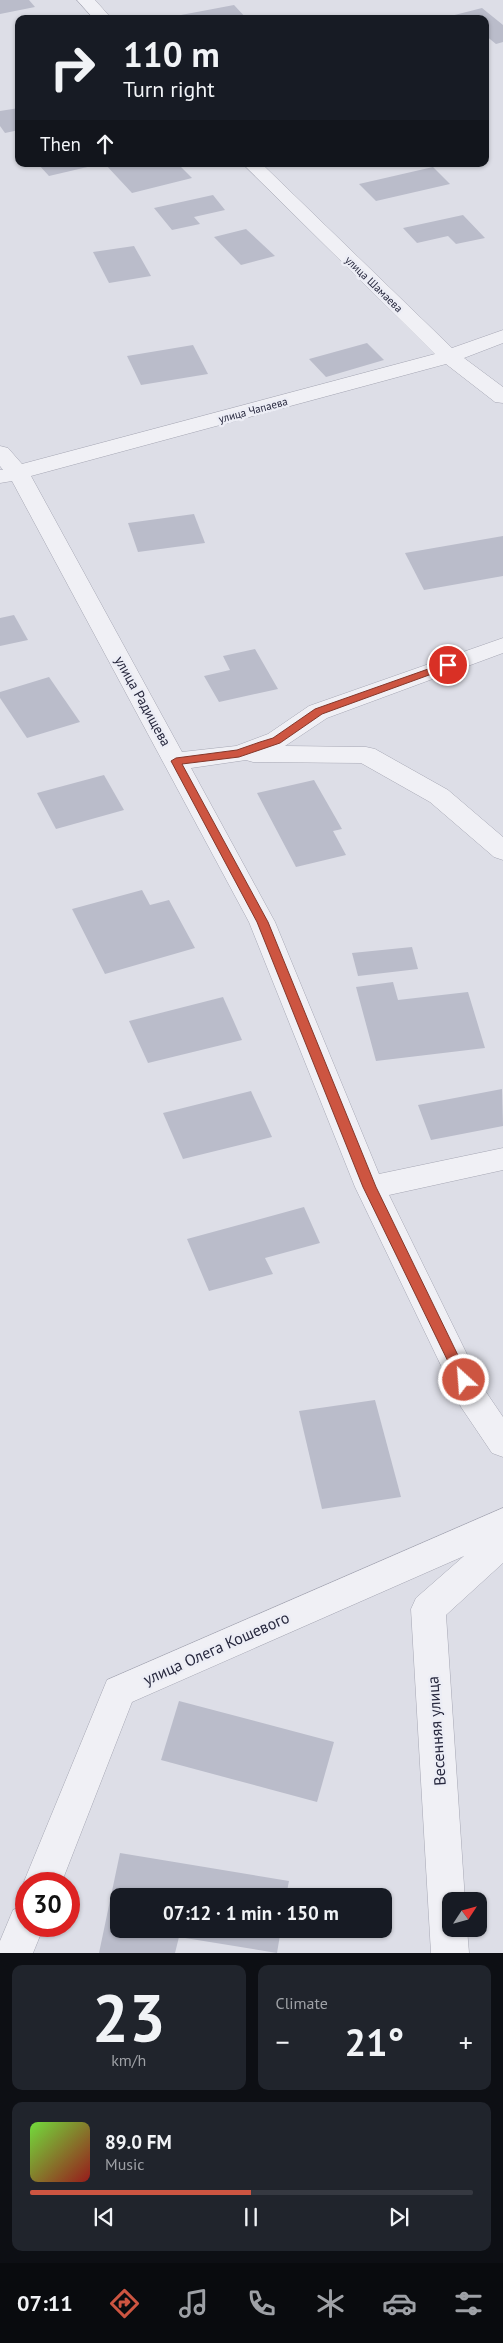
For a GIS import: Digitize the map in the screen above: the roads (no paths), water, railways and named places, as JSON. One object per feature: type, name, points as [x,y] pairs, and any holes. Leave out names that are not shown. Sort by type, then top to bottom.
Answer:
[{"type":"street","points":[[85,0],[100,15]]},
{"type":"street","name":"улица Шамаева","points":[[255,167],[449,357],[503,397]]},
{"type":"street","name":"улица Чапаева","points":[[9,476],[449,357],[503,336]]},
{"type":"street","name":"улица Радищева","points":[[0,453],[9,476],[176,761],[262,922],[370,1187],[472,1398],[503,1443]]},
{"type":"street","points":[[239,754],[277,740],[318,712],[503,645]]},
{"type":"street","points":[[176,761],[239,754],[366,755],[439,796],[503,851]]},
{"type":"street","points":[[370,1187],[503,1159]]},
{"type":"street","name":"улица Олега Кошевого","points":[[47,1872],[119,1691],[503,1523]]},
{"type":"street","name":"Весенняя улица","points":[[450,1953],[428,1609],[503,1542]]},
{"type":"street","points":[[14,1953],[21,1937]]}]
